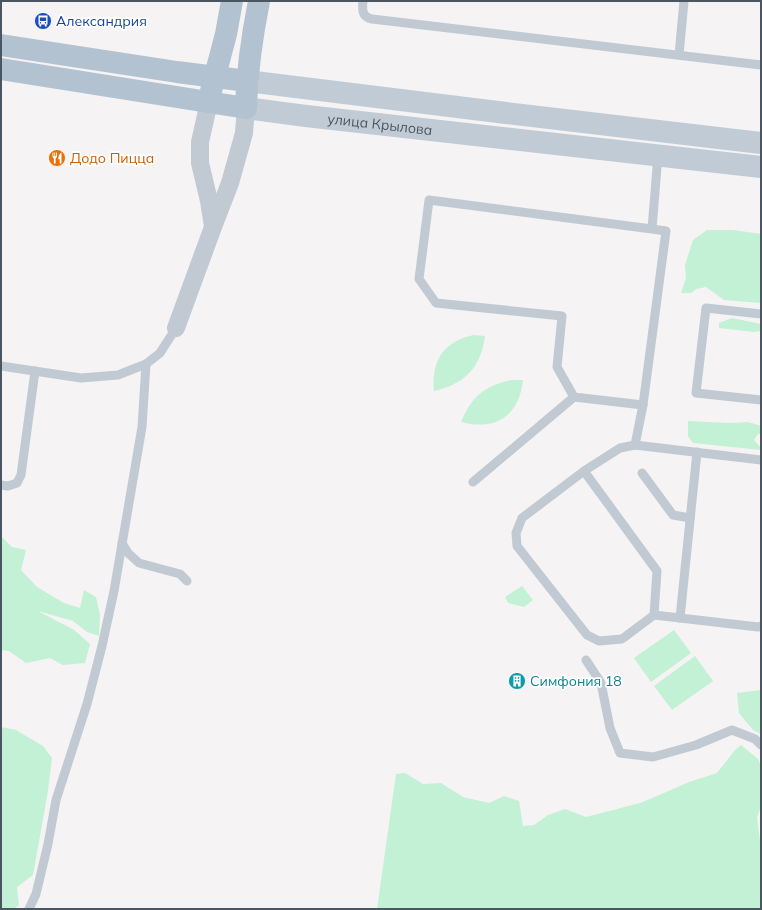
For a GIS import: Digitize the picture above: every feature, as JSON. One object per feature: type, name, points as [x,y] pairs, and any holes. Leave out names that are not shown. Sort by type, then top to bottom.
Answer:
[{"type":"main road","points":[[209,102],[214,77],[226,34],[232,1]]},
{"type":"main road","points":[[246,108],[247,81],[252,38],[259,1]]},
{"type":"main road","name":"улица Крылова","points":[[1,45],[214,77],[761,143]]},
{"type":"main road","name":"улица Крылова","points":[[1,69],[246,108],[314,117],[761,167]]},
{"type":"street","points":[[209,102],[200,142],[200,163],[210,201],[213,227]]},
{"type":"street","points":[[176,328],[230,183],[244,133],[246,108]]},
{"type":"lane","points":[[363,1],[362,12],[368,18],[372,19],[761,65]]},
{"type":"lane","points":[[679,55],[684,1]]},
{"type":"lane","points":[[652,229],[658,155]]},
{"type":"lane","points":[[574,397],[557,367],[562,316],[436,303],[418,279],[429,200],[666,231],[643,406],[636,445]]},
{"type":"lane","points":[[761,314],[706,308],[696,393],[761,400]]},
{"type":"lane","points":[[1,366],[81,378],[118,375],[146,364],[160,353],[176,328]]},
{"type":"lane","points":[[29,909],[36,894],[48,844],[56,800],[87,704],[114,591],[142,427],[146,364]]},
{"type":"lane","points":[[1,485],[8,486],[17,483],[21,475],[35,371]]},
{"type":"lane","points":[[473,482],[574,397],[643,406]]},
{"type":"lane","points":[[761,460],[636,445],[620,448],[584,471],[522,518],[516,534],[517,546],[587,635],[599,641],[622,639],[654,615],[758,627],[761,626]]},
{"type":"lane","points":[[680,618],[697,452]]},
{"type":"lane","points":[[584,471],[657,571],[654,615]]},
{"type":"lane","points":[[642,473],[673,515],[690,518]]},
{"type":"lane","points":[[122,543],[128,553],[139,563],[180,574],[187,581]]},
{"type":"lane","points":[[586,660],[601,683],[610,728],[620,753],[653,757],[696,745],[732,730],[755,739],[761,745]]},
{"type":"green space","points":[[707,230],[733,230],[761,234],[761,303],[724,300],[706,287],[696,289],[691,293],[681,293],[686,278],[685,265],[693,240]]},
{"type":"green space","points":[[732,318],[761,324],[761,331],[754,332],[719,328],[719,323]]},
{"type":"green space","points":[[474,335],[485,336],[480,357],[470,372],[463,379],[454,384],[434,391],[437,361],[447,347],[464,338]]},
{"type":"green space","points":[[512,380],[523,380],[521,393],[517,403],[504,418],[485,424],[461,422],[469,406],[480,394],[494,385]]},
{"type":"green space","points":[[688,421],[731,423],[748,422],[761,426],[761,434],[758,434],[754,440],[761,450],[693,443],[688,436]]},
{"type":"green space","points":[[1,536],[12,547],[26,550],[21,570],[37,587],[64,603],[80,608],[84,590],[96,597],[100,615],[99,636],[87,632],[73,621],[38,611],[74,630],[90,644],[85,663],[63,665],[50,658],[26,663],[9,651],[1,650]]},
{"type":"green space","points":[[522,586],[533,600],[524,607],[508,603],[505,597]]},
{"type":"green space","points":[[674,630],[691,653],[651,682],[634,658]]},
{"type":"green space","points":[[695,656],[713,681],[672,710],[654,686]]},
{"type":"green space","points":[[761,690],[761,734],[753,730],[739,713],[737,693]]},
{"type":"green space","points":[[1,727],[16,730],[43,746],[52,758],[48,791],[33,875],[17,887],[19,905],[14,909],[1,909]]},
{"type":"green space","points":[[741,745],[758,759],[761,766],[761,807],[757,817],[761,850],[761,909],[377,909],[396,774],[405,773],[423,784],[441,783],[463,797],[489,803],[504,796],[519,801],[523,826],[534,825],[548,815],[565,809],[586,817],[640,803],[689,782],[717,773],[735,750]]},
{"type":"place","name":"Александрия","points":[[43,21]]},
{"type":"place","name":"Додо Пицца","points":[[57,158]]},
{"type":"place","name":"Симфония 18","points":[[517,681]]}]
